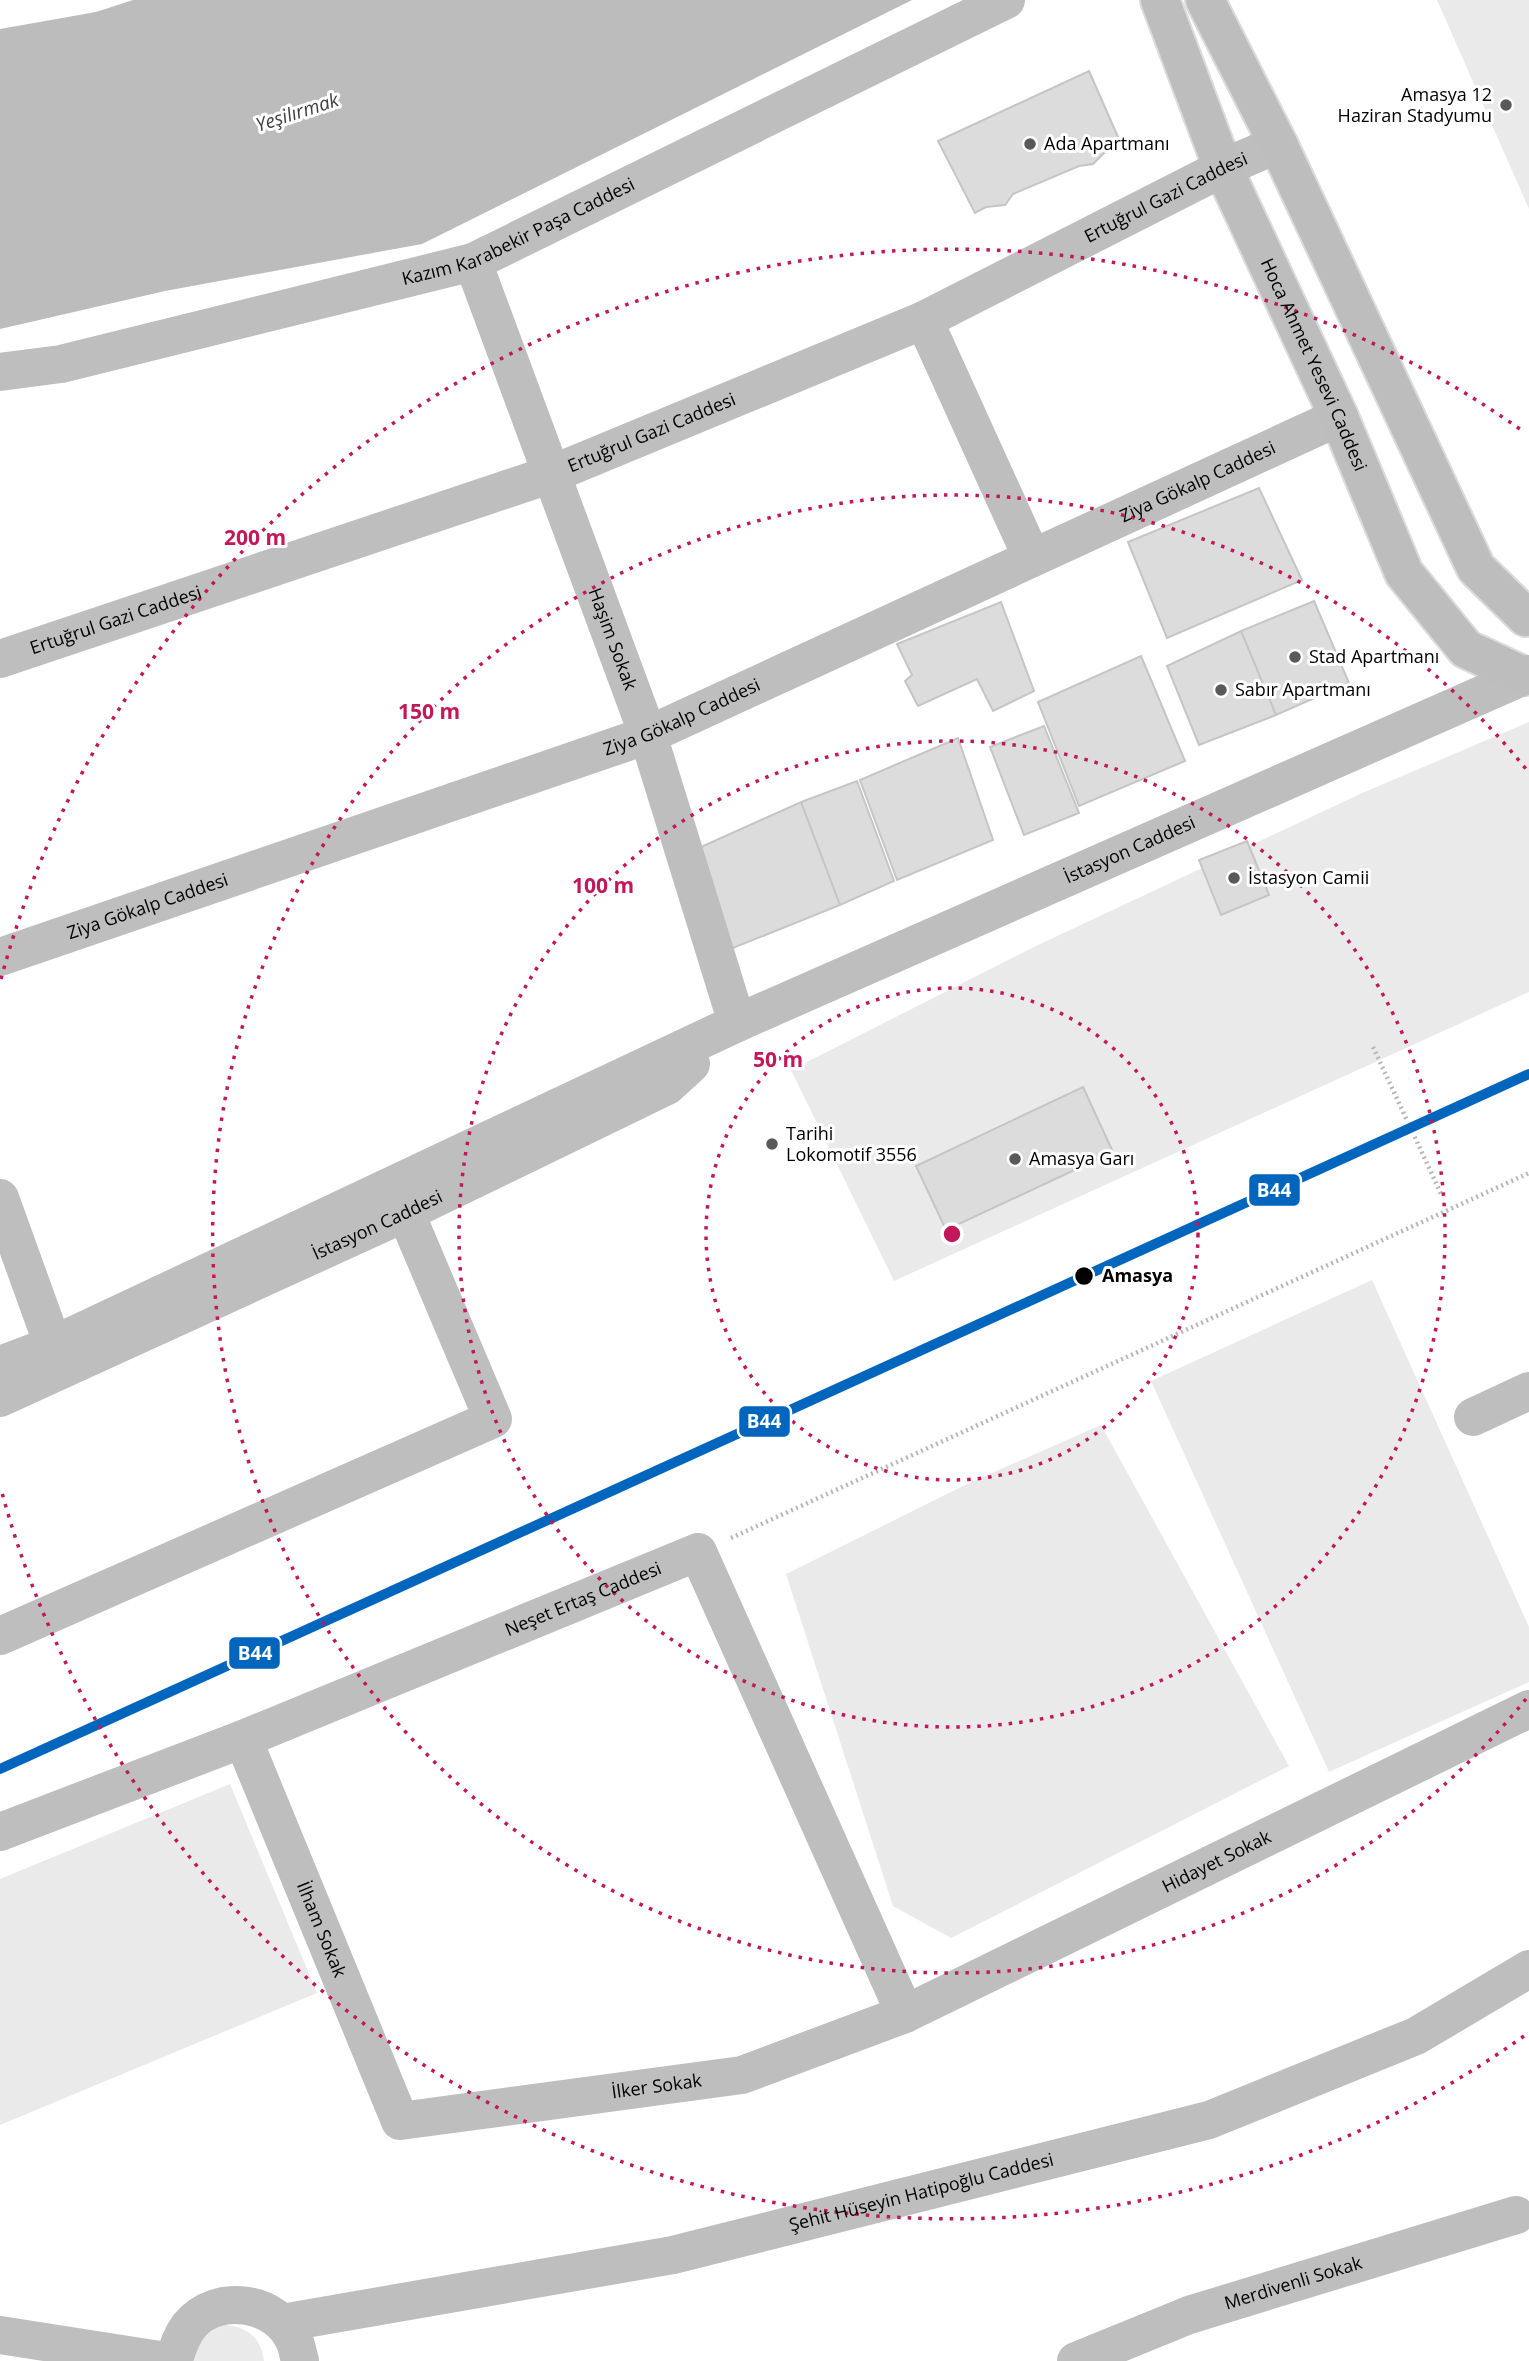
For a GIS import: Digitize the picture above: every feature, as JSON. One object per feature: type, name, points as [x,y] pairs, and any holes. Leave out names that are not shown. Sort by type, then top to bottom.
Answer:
[{"type":"main road","name":"Hoca Ahmet Yesevi Caddesi","points":[[1160,0],[1223,168],[1339,417],[1404,573],[1466,649],[1526,675]]},
{"type":"main road","points":[[1205,0],[1278,144],[1476,568],[1529,617]]},
{"type":"street","name":"Kazım Karabekir Paşa Caddesi","points":[[0,372],[61,364],[473,262],[1006,0]]},
{"type":"street","name":"Ertuğrul Gazi Caddesi","points":[[0,659],[552,474],[924,320],[1223,168],[1278,144]]},
{"type":"street","name":"Haşim Sokak","points":[[473,262],[648,736],[737,1023]]},
{"type":"street","points":[[924,320],[1032,558]]},
{"type":"street","name":"Ziya Gökalp Caddesi","points":[[0,957],[648,736],[1339,417]]},
{"type":"street","name":"İstasyon Caddesi","points":[[0,1398],[399,1199],[737,1023],[1526,675]]},
{"type":"street","points":[[0,1198],[53,1345]]},
{"type":"street","points":[[0,1636],[493,1419],[399,1199]]},
{"type":"street","name":"İstasyon Caddesi","points":[[0,1365],[399,1199]]},
{"type":"street","points":[[1473,1416],[1529,1391]]},
{"type":"street","points":[[698,1552],[905,2014]]},
{"type":"street","name":"Neşet Ertaş Caddesi","points":[[0,1832],[243,1739],[698,1552]]},
{"type":"street","name":"Hidayet Sokak","points":[[905,2014],[1529,1709]]},
{"type":"street","name":"İlham Sokak","points":[[243,1739],[400,2122]]},
{"type":"street","name":"Şehit Hüseyin Hatipoğlu Caddesi","points":[[282,2323],[673,2255],[1209,2120],[1416,2036],[1529,1969]]},
{"type":"street","name":"İlker Sokak","points":[[400,2122],[742,2075],[905,2014]]},
{"type":"street","name":"Merdivenli Sokak","points":[[1076,2361],[1189,2315],[1516,2215]]},
{"type":"street","points":[[174,2361],[179,2342],[190,2325],[206,2312],[226,2305],[247,2305],[266,2311],[282,2323],[295,2340],[300,2361]]},
{"type":"street","points":[[0,2335],[166,2361]]},
{"type":"path","points":[[1373,1048],[1442,1196]]},
{"type":"path","points":[[698,1552],[1529,1172]]},
{"type":"shaded area","name":"Amasya 12 Haziran Stadyumu","points":[[1437,0],[1529,0],[1529,209]]},
{"type":"shaded area","points":[[1529,722],[1529,992],[894,1281],[791,1070],[1036,946],[1360,794]]},
{"type":"shaded area","points":[[1372,1280],[1529,1627],[1529,1682],[1329,1772],[1151,1381]]},
{"type":"shaded area","points":[[1101,1425],[1289,1766],[951,1938],[893,1906],[786,1574],[967,1484]]},
{"type":"shaded area","points":[[230,1784],[317,1993],[0,2125],[0,1879]]},
{"type":"shaded area","points":[[225,2325],[240,2328],[252,2335],[260,2346],[264,2361],[194,2361],[197,2348],[204,2338]]},
{"type":"water","name":"Yeşilırmak","points":[[133,0],[912,0],[422,244],[165,291],[0,329],[0,29],[96,12]]},
{"type":"building","name":"Ada Apartmanı","points":[[1089,71],[1122,146],[1104,153],[1093,164],[1079,166],[1013,194],[1005,205],[986,207],[975,213],[938,141]]},
{"type":"building","points":[[1259,488],[1302,580],[1167,638],[1128,542]]},
{"type":"building","name":"Stad Apartmanı","points":[[1314,601],[1349,683],[1276,715],[1241,631]]},
{"type":"building","points":[[1001,602],[1034,691],[993,711],[977,679],[918,706],[905,681],[912,675],[897,644]]},
{"type":"building","name":"Sabır Apartmanı","points":[[1241,631],[1276,715],[1199,745],[1167,666]]},
{"type":"building","points":[[1141,656],[1185,761],[1079,806],[1038,702]]},
{"type":"building","points":[[1044,726],[1079,813],[1024,835],[990,747]]},
{"type":"building","points":[[958,738],[993,840],[897,880],[860,780]]},
{"type":"building","points":[[857,781],[894,881],[840,905],[801,802]]},
{"type":"building","points":[[801,802],[840,905],[728,950],[692,851]]},
{"type":"building","name":"İstasyon Camii","points":[[1247,841],[1269,895],[1221,915],[1199,860]]},
{"type":"building","name":"Amasya Garı","points":[[1083,1087],[1113,1152],[946,1230],[916,1166]]},
{"type":"transit line","name":"B44","points":[[0,1769],[1529,1074]]},
{"type":"place","name":"Amasya 12 Haziran Stadyumu","points":[[1506,105]]},
{"type":"place","name":"Ada Apartmanı","points":[[1030,144]]},
{"type":"place","name":"Stad Apartmanı","points":[[1295,657]]},
{"type":"place","name":"Sabır Apartmanı","points":[[1221,690]]},
{"type":"place","name":"İstasyon Camii","points":[[1234,878]]},
{"type":"place","name":"Tarihi Lokomotif 3556","points":[[772,1144]]},
{"type":"place","name":"Amasya Garı","points":[[1015,1159]]},
{"type":"place","name":"Amasya","points":[[1084,1276]]}]
